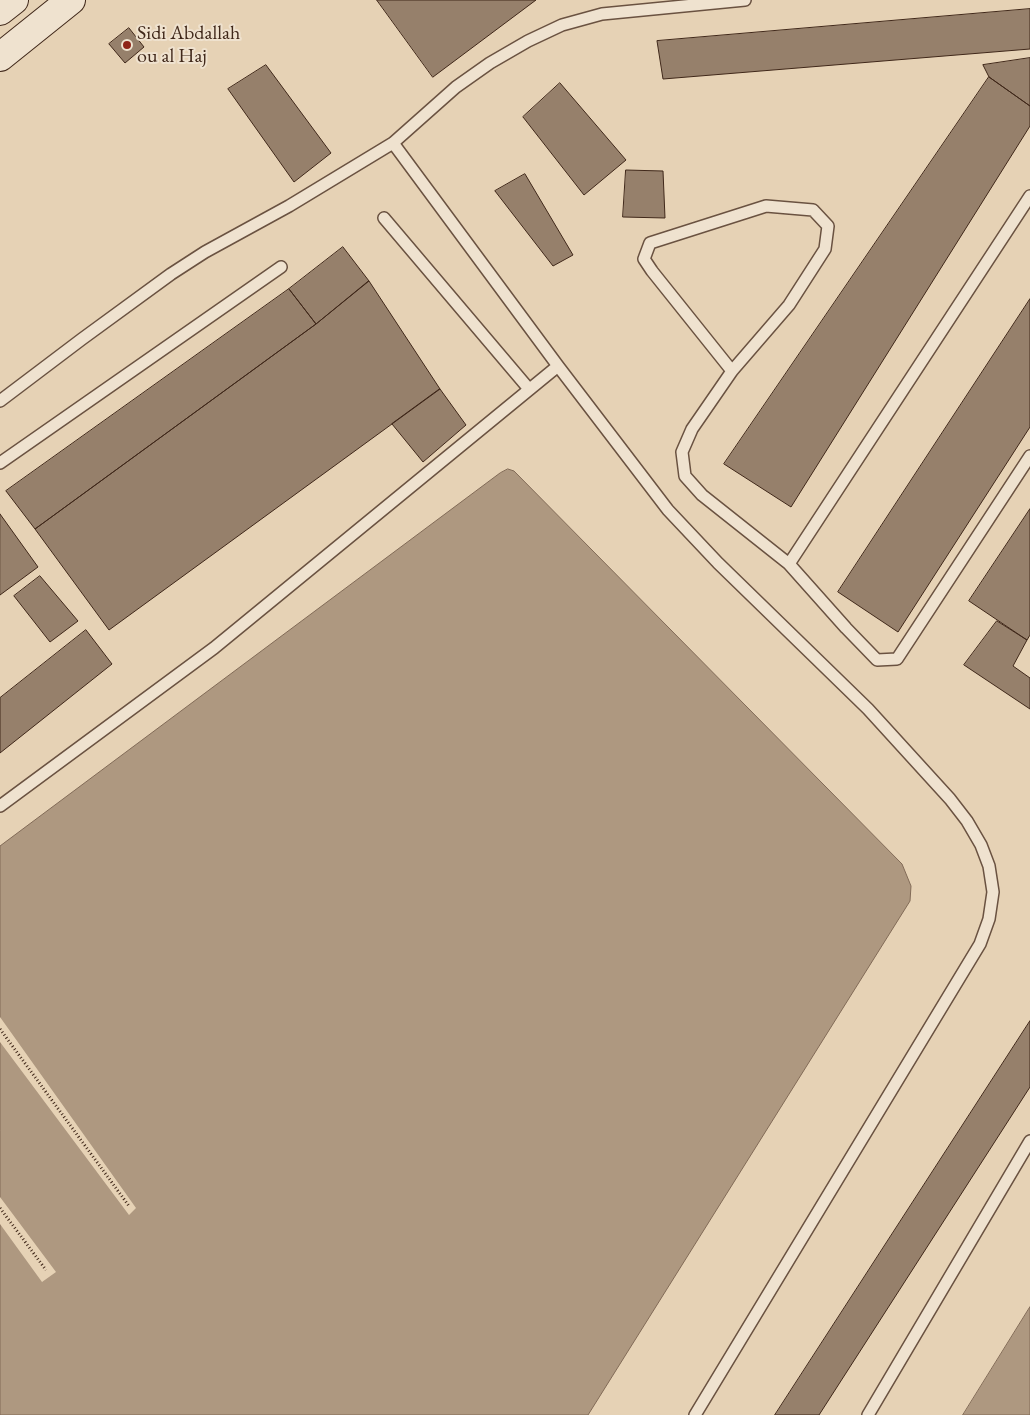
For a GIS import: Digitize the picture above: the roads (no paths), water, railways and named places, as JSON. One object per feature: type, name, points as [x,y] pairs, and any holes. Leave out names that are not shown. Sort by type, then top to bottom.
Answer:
[{"type":"street","points":[[0,11],[14,0]]},
{"type":"street","points":[[0,57],[71,0]]},
{"type":"lane","points":[[0,401],[82,338],[198,256],[289,206],[393,143],[456,87],[490,63],[528,41],[562,25],[602,14],[744,0]]},
{"type":"lane","points":[[393,143],[558,366],[668,510],[718,564],[868,709],[950,799],[967,821],[981,845],[989,866],[993,892],[989,919],[980,944],[695,1415]]},
{"type":"lane","points":[[789,564],[1030,196]]},
{"type":"lane","points":[[732,371],[644,259],[650,243],[766,206],[813,210],[828,226],[825,249],[790,305],[732,371],[692,429],[682,452],[685,476],[702,495],[789,564],[877,660],[897,659],[1030,456]]},
{"type":"lane","points":[[384,218],[529,389]]},
{"type":"lane","points":[[0,464],[281,267]]},
{"type":"lane","points":[[0,806],[214,648],[558,366]]},
{"type":"lane","points":[[868,1415],[1030,1141]]},
{"type":"place","name":"Sidi Abdallah ou al Haj","points":[[127,45]]}]
